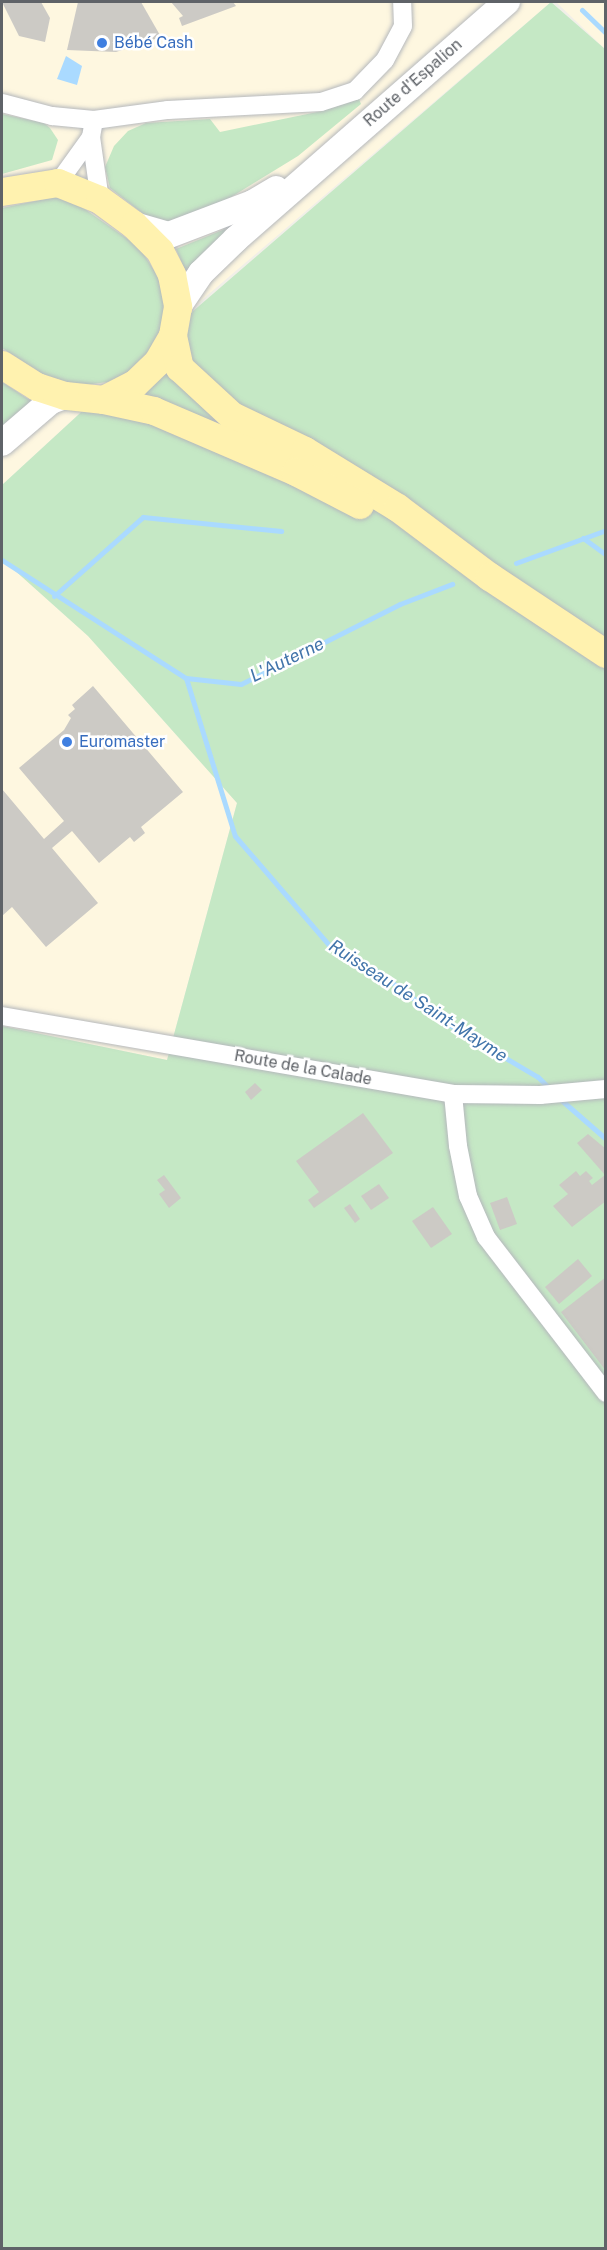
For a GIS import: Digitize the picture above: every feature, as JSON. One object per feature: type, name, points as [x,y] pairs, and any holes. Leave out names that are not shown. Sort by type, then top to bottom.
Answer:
[{"type":"main road","name":"Route d'Espalion","points":[[178,307],[201,273],[318,165],[507,2]]},
{"type":"main road","name":"Route d'Espalion","points":[[134,225],[169,235],[253,203],[318,165]]},
{"type":"main road","points":[[2,192],[58,183],[100,200],[134,225],[160,251],[172,275],[178,307],[173,336],[158,362],[135,384],[104,400]]},
{"type":"main road","points":[[173,336],[180,369],[232,416],[305,451],[388,503],[490,577],[606,654]]},
{"type":"main road","points":[[2,365],[37,387],[65,396],[104,400],[153,411],[296,472],[490,577]]},
{"type":"main road","points":[[2,443],[51,401],[65,396]]},
{"type":"street","points":[[2,103],[93,128],[168,110],[321,102],[355,91],[385,60],[403,26],[402,2]]},
{"type":"street","points":[[58,183],[93,128]]},
{"type":"street","points":[[93,128],[100,200]]},
{"type":"street","name":"Route de la Calade","points":[[2,1016],[453,1094],[540,1095],[572,1090],[606,1089]]},
{"type":"street","points":[[453,1094],[458,1146],[468,1196],[486,1237],[606,1393]]},
{"type":"shaded area","points":[[2,2],[551,2],[210,293],[2,485]]},
{"type":"shaded area","points":[[556,2],[605,2],[605,49]]},
{"type":"shaded area","points":[[2,559],[88,636],[237,803],[167,1060],[2,1026]]},
{"type":"green space","points":[[551,2],[605,49],[605,2248],[2,2248],[2,1026],[167,1060],[237,803],[88,636],[2,559],[2,485],[115,381],[85,385],[50,379],[2,348],[2,208],[55,197],[76,203],[139,247],[157,275],[164,298],[164,321],[155,344]]},
{"type":"green space","points":[[359,99],[361,104],[298,156],[207,212],[171,223],[146,216],[110,188],[105,167],[114,146],[128,131],[146,123],[210,119],[220,132],[322,111]]},
{"type":"green space","points":[[2,114],[44,123],[50,128],[58,140],[52,160],[2,174]]},
{"type":"green space","points":[[225,229],[227,235],[187,275],[176,249]]},
{"type":"green space","points":[[2,382],[31,401],[2,426]]},
{"type":"water","points":[[66,56],[82,66],[77,85],[57,79]]},
{"type":"building","points":[[2,2],[41,2],[50,18],[45,42],[19,36]]},
{"type":"building","points":[[78,2],[141,2],[161,37],[116,52],[67,50]]},
{"type":"building","points":[[171,2],[233,2],[236,6],[182,26],[179,18],[183,16]]},
{"type":"building","points":[[93,686],[183,792],[141,827],[145,833],[134,842],[130,837],[99,863],[72,831],[52,848],[98,903],[46,947],[12,907],[2,916],[2,789],[44,839],[64,821],[19,768],[64,730],[71,718],[68,715],[75,709],[72,705]]},
{"type":"building","points":[[255,1083],[262,1090],[251,1100],[245,1092]]},
{"type":"building","points":[[363,1113],[393,1153],[314,1208],[308,1200],[319,1192],[296,1161]]},
{"type":"building","points":[[588,1134],[606,1149],[606,1201],[572,1227],[553,1206],[568,1194],[559,1185],[576,1171],[580,1176],[586,1171],[593,1178],[589,1181],[592,1185],[605,1175],[577,1143]]},
{"type":"building","points":[[164,1175],[181,1198],[169,1208],[159,1194],[165,1190],[157,1180]]},
{"type":"building","points":[[379,1184],[389,1198],[371,1210],[361,1196]]},
{"type":"building","points":[[507,1197],[517,1224],[500,1230],[490,1203]]},
{"type":"building","points":[[350,1204],[360,1219],[355,1223],[344,1208]]},
{"type":"building","points":[[433,1207],[452,1234],[431,1248],[412,1221]]},
{"type":"building","points":[[578,1259],[592,1276],[559,1304],[545,1287]]},
{"type":"building","points":[[606,1277],[606,1371],[561,1312]]},
{"type":"waterway","points":[[582,10],[606,33]]},
{"type":"waterway","points":[[54,596],[143,517],[281,531]]},
{"type":"waterway","name":"L'Auterne","points":[[516,563],[606,530]]},
{"type":"waterway","points":[[583,538],[606,555]]},
{"type":"waterway","name":"L'Auterne","points":[[2,560],[186,678],[241,684],[400,604],[452,584]]},
{"type":"waterway","name":"Ruisseau de Saint-Mayme","points":[[186,678],[235,836],[330,946],[375,970],[448,1024],[538,1077],[550,1089]]},
{"type":"waterway","name":"Ruisseau de Saint-Mayme","points":[[559,1098],[606,1139]]},
{"type":"place","name":"Bébé Cash","points":[[102,43]]},
{"type":"place","name":"Euromaster","points":[[67,742]]}]
